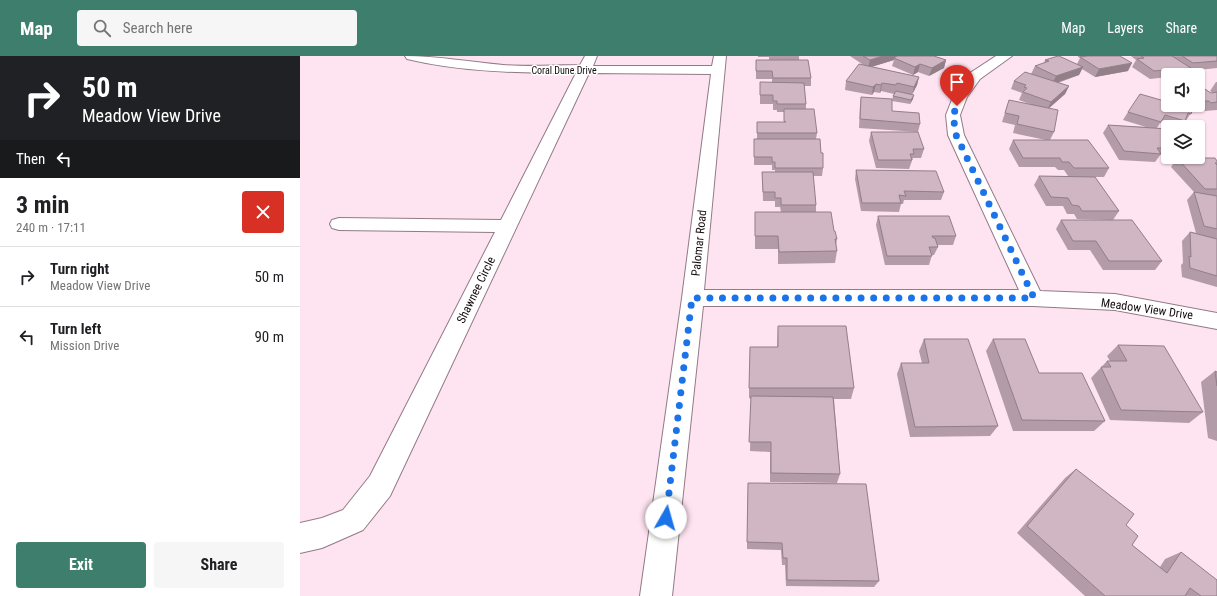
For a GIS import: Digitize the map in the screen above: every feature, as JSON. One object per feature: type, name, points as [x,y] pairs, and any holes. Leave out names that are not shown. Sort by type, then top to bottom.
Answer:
[{"type":"street","name":"Coral Dune Drive","points":[[411,56],[472,67],[505,69],[588,63],[719,63]]},
{"type":"street","points":[[996,57],[974,76],[960,97],[953,115],[956,135],[1034,298]]},
{"type":"street","name":"Shawnee Circle","points":[[300,538],[322,533],[353,520],[380,486],[588,63]]},
{"type":"street","name":"Palomar Road","points":[[656,596],[719,63]]},
{"type":"street","points":[[339,224],[508,226]]},
{"type":"street","name":"Meadow View Drive","points":[[692,298],[1034,298],[1115,302],[1217,320]]},
{"type":"building","points":[[863,56],[883,56],[870,60]]},
{"type":"building","points":[[897,56],[934,56],[946,60],[932,68],[920,64],[915,67],[894,58]]},
{"type":"building","points":[[1059,56],[1083,67],[1056,76],[1035,66],[1049,61],[1045,60]]},
{"type":"building","points":[[1120,56],[1132,63],[1099,69],[1080,57]]},
{"type":"building","points":[[1141,56],[1172,56],[1191,68],[1161,68],[1161,70],[1154,71],[1137,59],[1144,58]]},
{"type":"building","points":[[1182,56],[1217,56],[1217,61],[1193,63]]},
{"type":"building","points":[[756,60],[808,60],[811,78],[773,78],[772,71],[756,71]]},
{"type":"building","points":[[859,64],[919,77],[914,87],[897,83],[896,85],[882,83],[881,85],[876,84],[873,87],[846,81]]},
{"type":"building","points":[[1025,72],[1069,86],[1051,102],[1023,92],[1027,88],[1024,87],[1026,85],[1014,81]]},
{"type":"building","points":[[760,82],[804,83],[806,104],[777,104],[777,101],[773,101],[773,95],[760,95]]},
{"type":"building","points":[[1205,89],[1211,93],[1217,92],[1217,102],[1211,103],[1209,101],[1205,101]]},
{"type":"building","points":[[896,91],[914,95],[911,100],[893,96]]},
{"type":"building","points":[[1140,94],[1161,100],[1161,112],[1192,112],[1191,114],[1188,113],[1185,120],[1165,115],[1161,122],[1128,112]]},
{"type":"building","points":[[861,97],[892,99],[892,111],[919,113],[920,124],[860,119]]},
{"type":"building","points":[[1009,100],[1058,110],[1054,132],[1017,124],[1019,116],[1005,113]]},
{"type":"building","points":[[784,109],[814,109],[817,133],[757,133],[757,122],[786,122],[784,121]]},
{"type":"building","points":[[1108,125],[1161,129],[1161,148],[1157,148],[1161,154],[1124,151]]},
{"type":"building","points":[[871,132],[918,132],[924,149],[913,149],[914,154],[910,154],[912,160],[878,160]]},
{"type":"building","points":[[754,139],[820,139],[821,153],[823,153],[823,168],[775,168],[775,162],[772,162],[772,157],[754,157]]},
{"type":"building","points":[[1013,140],[1088,140],[1109,168],[1074,168],[1069,162],[1062,162],[1060,158],[1023,158]]},
{"type":"building","points":[[1205,158],[1215,158],[1217,161],[1217,163],[1215,163],[1217,165],[1217,189],[1205,189],[1182,164],[1205,164]]},
{"type":"building","points":[[856,170],[936,171],[944,192],[904,191],[906,196],[899,195],[901,203],[862,203]]},
{"type":"building","points":[[762,172],[813,172],[816,205],[781,205],[781,198],[775,198],[775,192],[763,192]]},
{"type":"building","points":[[1039,176],[1095,177],[1119,211],[1082,211],[1079,206],[1072,205],[1068,198],[1051,197]]},
{"type":"building","points":[[1194,192],[1217,196],[1217,229],[1204,226]]},
{"type":"building","points":[[755,212],[831,212],[837,239],[835,239],[837,251],[779,252],[778,236],[755,236]]},
{"type":"building","points":[[878,216],[949,216],[956,236],[932,236],[935,238],[938,247],[929,247],[932,256],[887,256]]},
{"type":"building","points":[[1061,220],[1132,220],[1162,261],[1109,261],[1096,241],[1073,241]]},
{"type":"building","points":[[1190,232],[1217,239],[1217,276],[1190,268]]},
{"type":"building","points":[[778,326],[846,326],[854,388],[749,388],[750,347],[778,347]]},
{"type":"building","points":[[924,339],[968,339],[998,426],[915,427],[901,363],[929,363]]},
{"type":"building","points":[[993,339],[1025,339],[1039,373],[1082,373],[1105,421],[1022,420]]},
{"type":"building","points":[[1118,345],[1164,346],[1203,412],[1121,410],[1101,367],[1111,367],[1107,361],[1127,361]]},
{"type":"building","points":[[1215,371],[1217,372],[1217,386]]},
{"type":"building","points":[[751,396],[833,397],[840,474],[771,473],[771,442],[749,442]]},
{"type":"building","points":[[1076,469],[1134,514],[1126,525],[1138,536],[1132,545],[1167,573],[1181,552],[1217,580],[1217,596],[1201,596],[1190,588],[1185,596],[1105,596],[1027,526]]},
{"type":"building","points":[[748,483],[866,484],[879,581],[787,580],[787,558],[783,558],[782,543],[747,542]]},
{"type":"route","points":[[666,518],[692,298],[1034,298],[956,135],[953,115],[957,106]]}]
